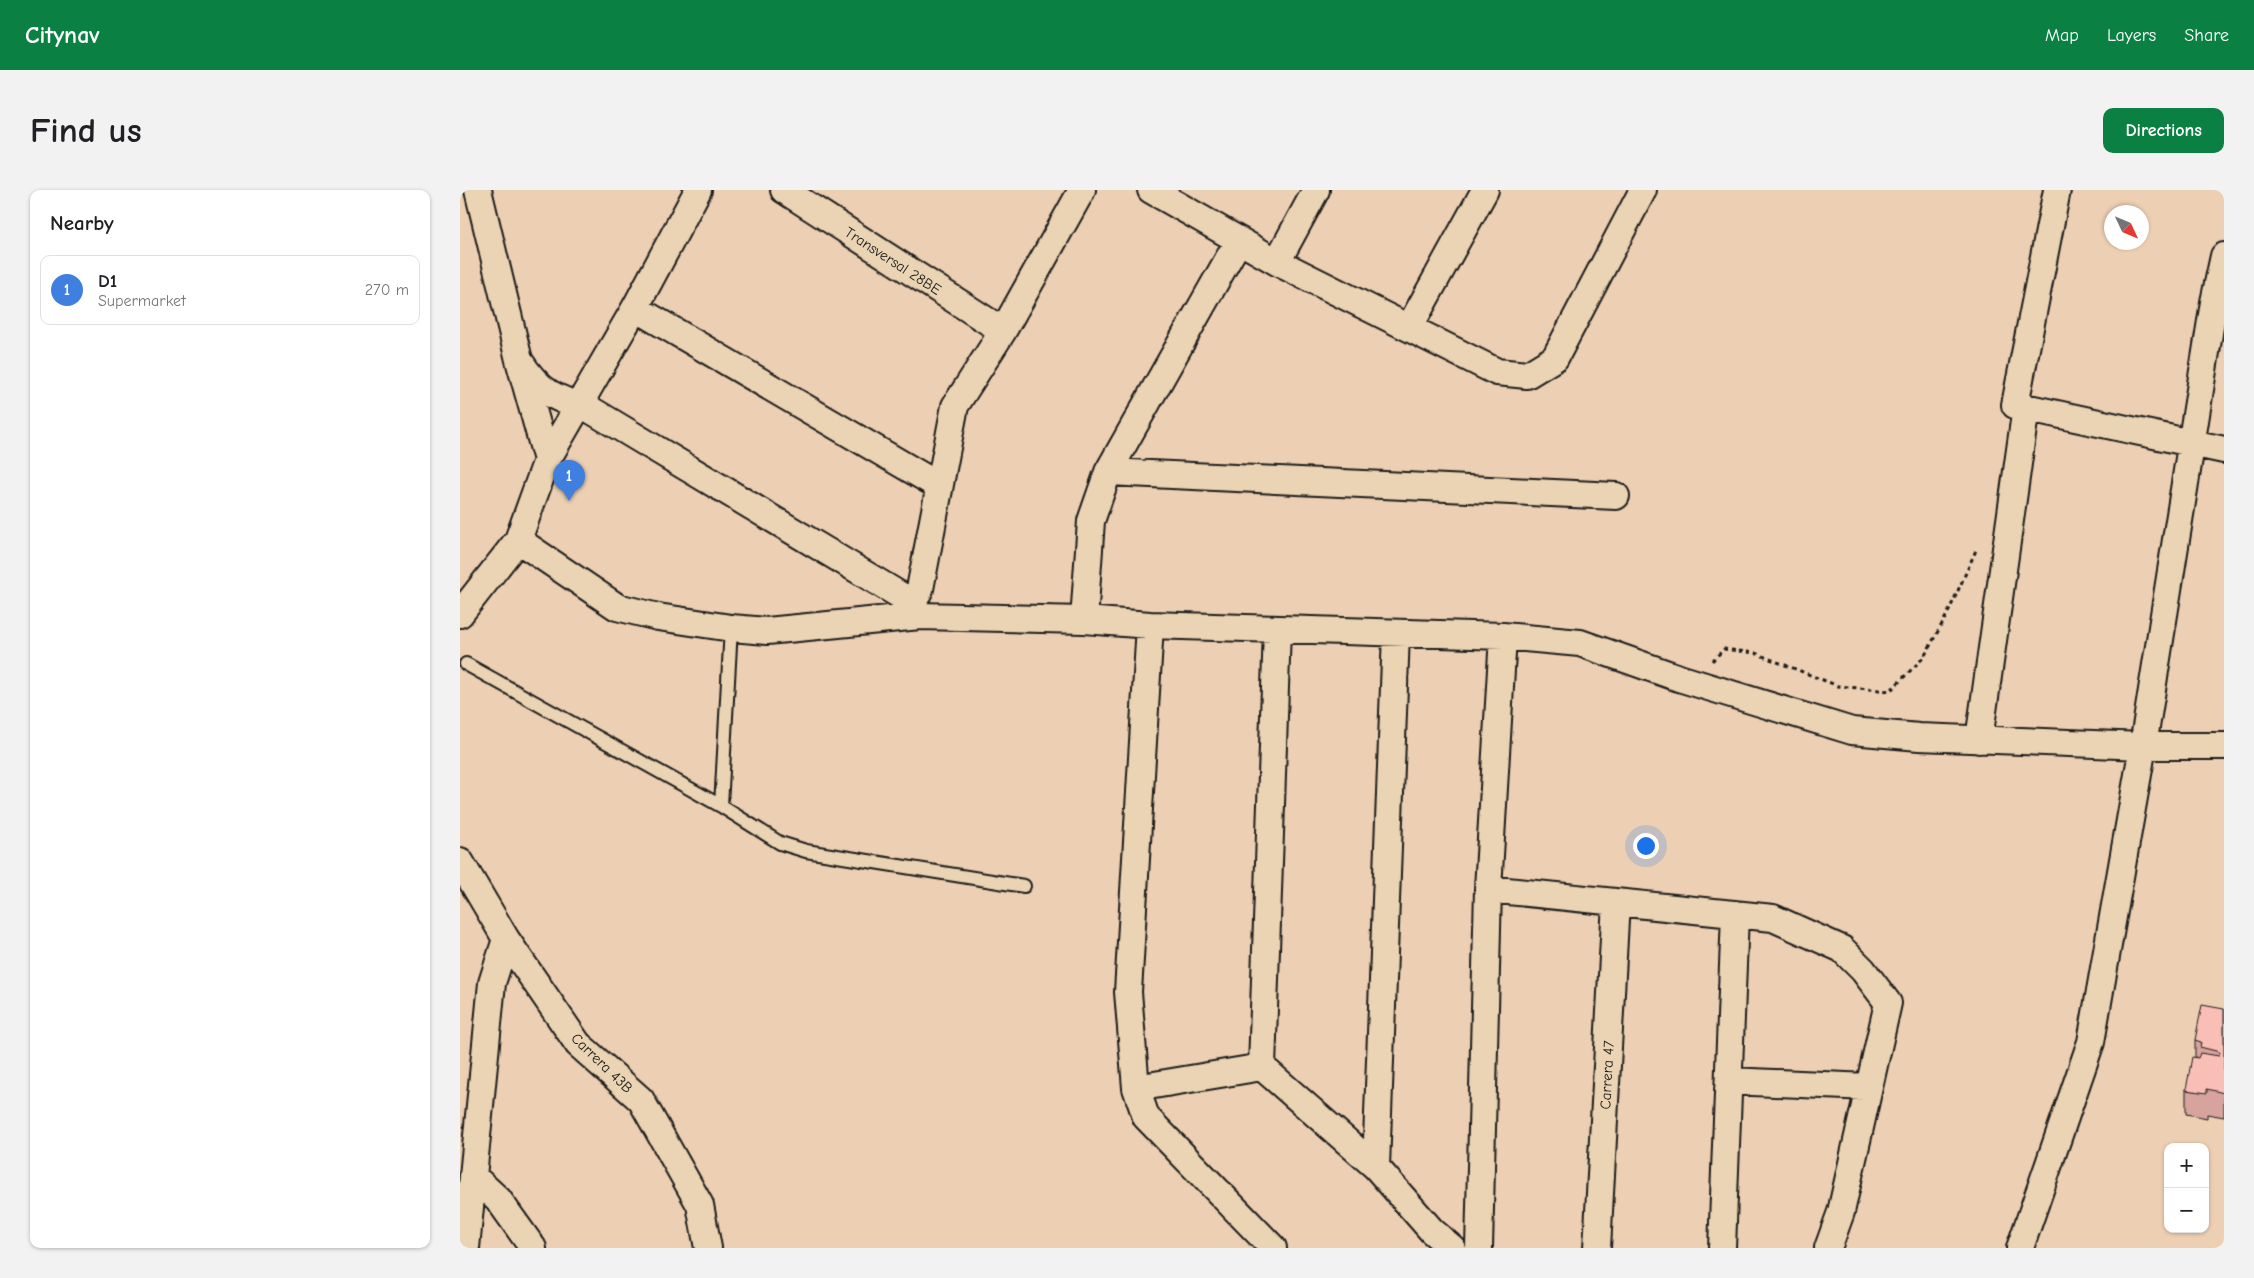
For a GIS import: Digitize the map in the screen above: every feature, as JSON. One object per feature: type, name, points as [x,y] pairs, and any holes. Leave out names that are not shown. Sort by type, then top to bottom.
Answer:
[{"type":"street","points":[[478,190],[519,360],[546,460]]},
{"type":"street","points":[[460,614],[518,540],[546,460],[635,308],[698,190]]},
{"type":"street","name":"Transversal 28BE","points":[[784,190],[1003,331]]},
{"type":"street","points":[[917,609],[955,406],[1003,331],[1082,190]]},
{"type":"street","points":[[1151,190],[1277,262],[1496,372],[1527,375],[1555,358],[1643,190]]},
{"type":"street","points":[[1277,262],[1316,190]]},
{"type":"street","points":[[1409,328],[1485,190]]},
{"type":"street","points":[[2057,190],[2015,405],[2224,450]]},
{"type":"street","points":[[1084,620],[1091,521],[1108,472],[1239,240]]},
{"type":"street","points":[[2020,1248],[2091,1042],[2143,746],[2191,443],[2219,303],[2224,256]]},
{"type":"street","points":[[635,308],[940,486]]},
{"type":"street","points":[[519,360],[533,382],[550,394],[591,410],[917,609]]},
{"type":"street","points":[[1979,740],[2026,407]]},
{"type":"street","points":[[1108,472],[1616,496]]},
{"type":"street","points":[[518,540],[617,607],[658,617],[731,628],[767,630],[917,609],[1150,625],[1503,636],[1580,643],[1679,678],[1852,731],[1979,740],[2143,746],[2224,746]]},
{"type":"street","points":[[1150,625],[1128,992],[1136,1088],[1146,1117],[1274,1248]]},
{"type":"street","points":[[1262,1067],[1277,629]]},
{"type":"street","points":[[1376,1167],[1396,633]]},
{"type":"street","points":[[1478,1248],[1488,889],[1503,636]]},
{"type":"street","name":"Carrera 43B","points":[[460,861],[506,939],[578,1044],[641,1100],[700,1205],[708,1248]]},
{"type":"street","points":[[1488,889],[1774,918],[1842,949],[1863,970],[1888,1003],[1841,1212],[1828,1248]]},
{"type":"street","name":"Carrera 47","points":[[1597,1248],[1616,902]]},
{"type":"street","points":[[1722,1248],[1735,914]]},
{"type":"street","points":[[466,1248],[492,983],[506,939]]},
{"type":"street","points":[[1136,1088],[1262,1067]]},
{"type":"street","points":[[1262,1067],[1376,1167],[1432,1230],[1452,1248]]},
{"type":"street","points":[[1729,1081],[1869,1087]]},
{"type":"street","points":[[474,1177],[498,1199],[533,1248]]},
{"type":"lane","points":[[721,806],[731,628]]},
{"type":"lane","points":[[466,664],[721,806],[780,843],[806,851],[1024,886]]},
{"type":"path","points":[[1679,678],[1710,664],[1724,649],[1754,653],[1838,686],[1890,691],[1924,658],[1948,613],[1979,544]]},
{"type":"building","points":[[2202,1005],[2224,1009],[2224,1093],[2207,1089],[2207,1093],[2186,1090],[2192,1057],[2198,1058],[2200,1053],[2219,1056],[2220,1052],[2200,1047],[2201,1042],[2195,1040]]},
{"type":"place","name":"D1","points":[[569,501]]}]
